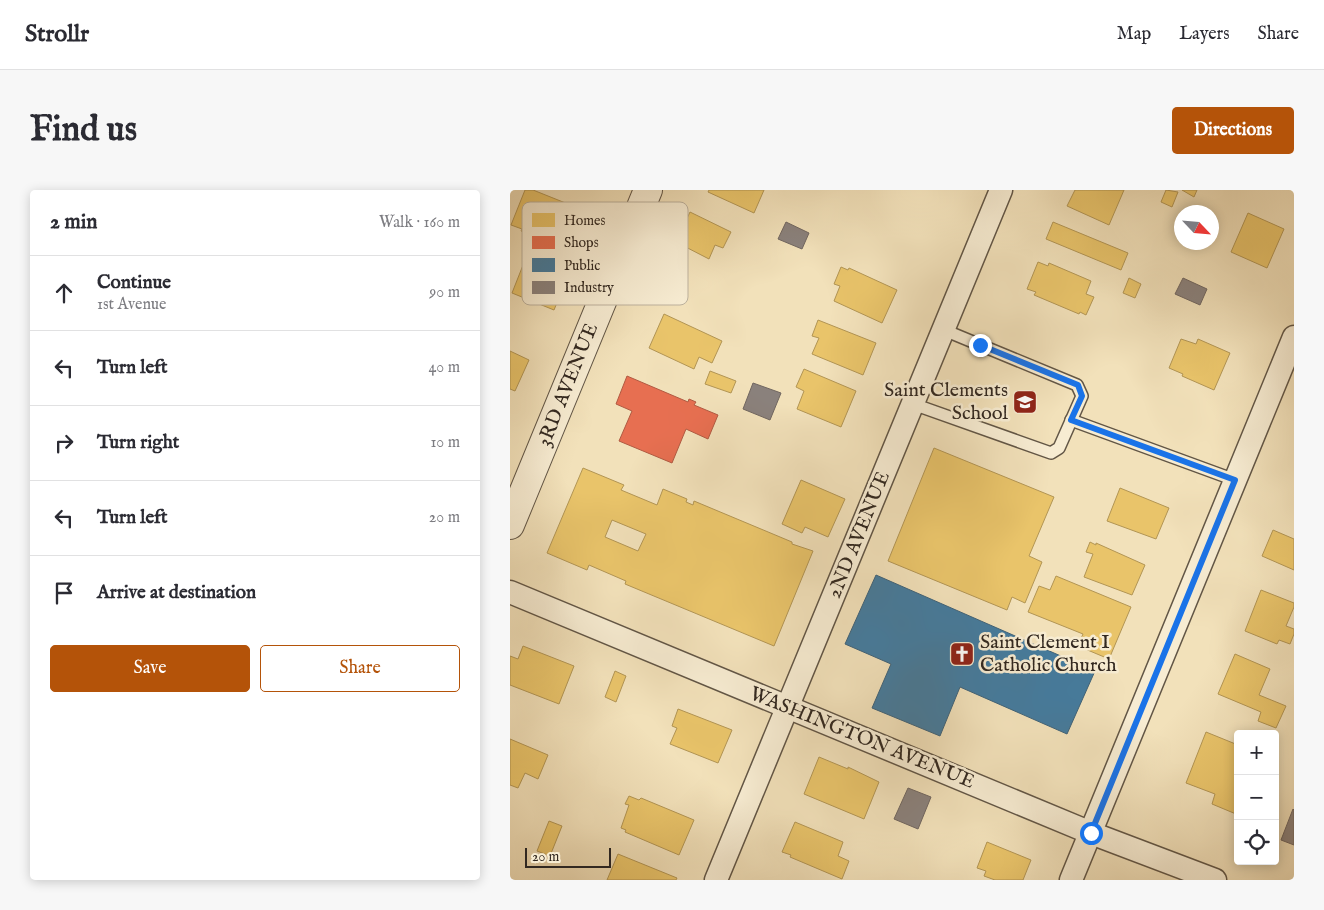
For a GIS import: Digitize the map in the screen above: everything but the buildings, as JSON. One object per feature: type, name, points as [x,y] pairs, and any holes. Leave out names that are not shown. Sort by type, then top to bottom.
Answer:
[{"type":"street","name":"3RD AVENUE","points":[[643,202],[648,190]]},
{"type":"street","name":"2ND AVENUE","points":[[716,880],[1001,190]]},
{"type":"street","name":"3RD AVENUE","points":[[510,525],[601,305]]},
{"type":"street","points":[[1071,880],[1294,337]]},
{"type":"street","name":"WASHINGTON AVENUE","points":[[510,592],[1091,833],[1215,880]]},
{"type":"lane","points":[[913,404],[1051,453],[1059,448],[1082,396],[1078,385],[944,330]]},
{"type":"lane","points":[[1071,420],[1235,480]]},
{"type":"place","name":"Saint Clements School","points":[[1025,402]]},
{"type":"place","name":"Saint Clement I Catholic Church","points":[[962,654]]},
{"type":"route","points":[[980,345],[1078,385],[1082,396],[1071,420],[1235,480],[1091,833]]}]
